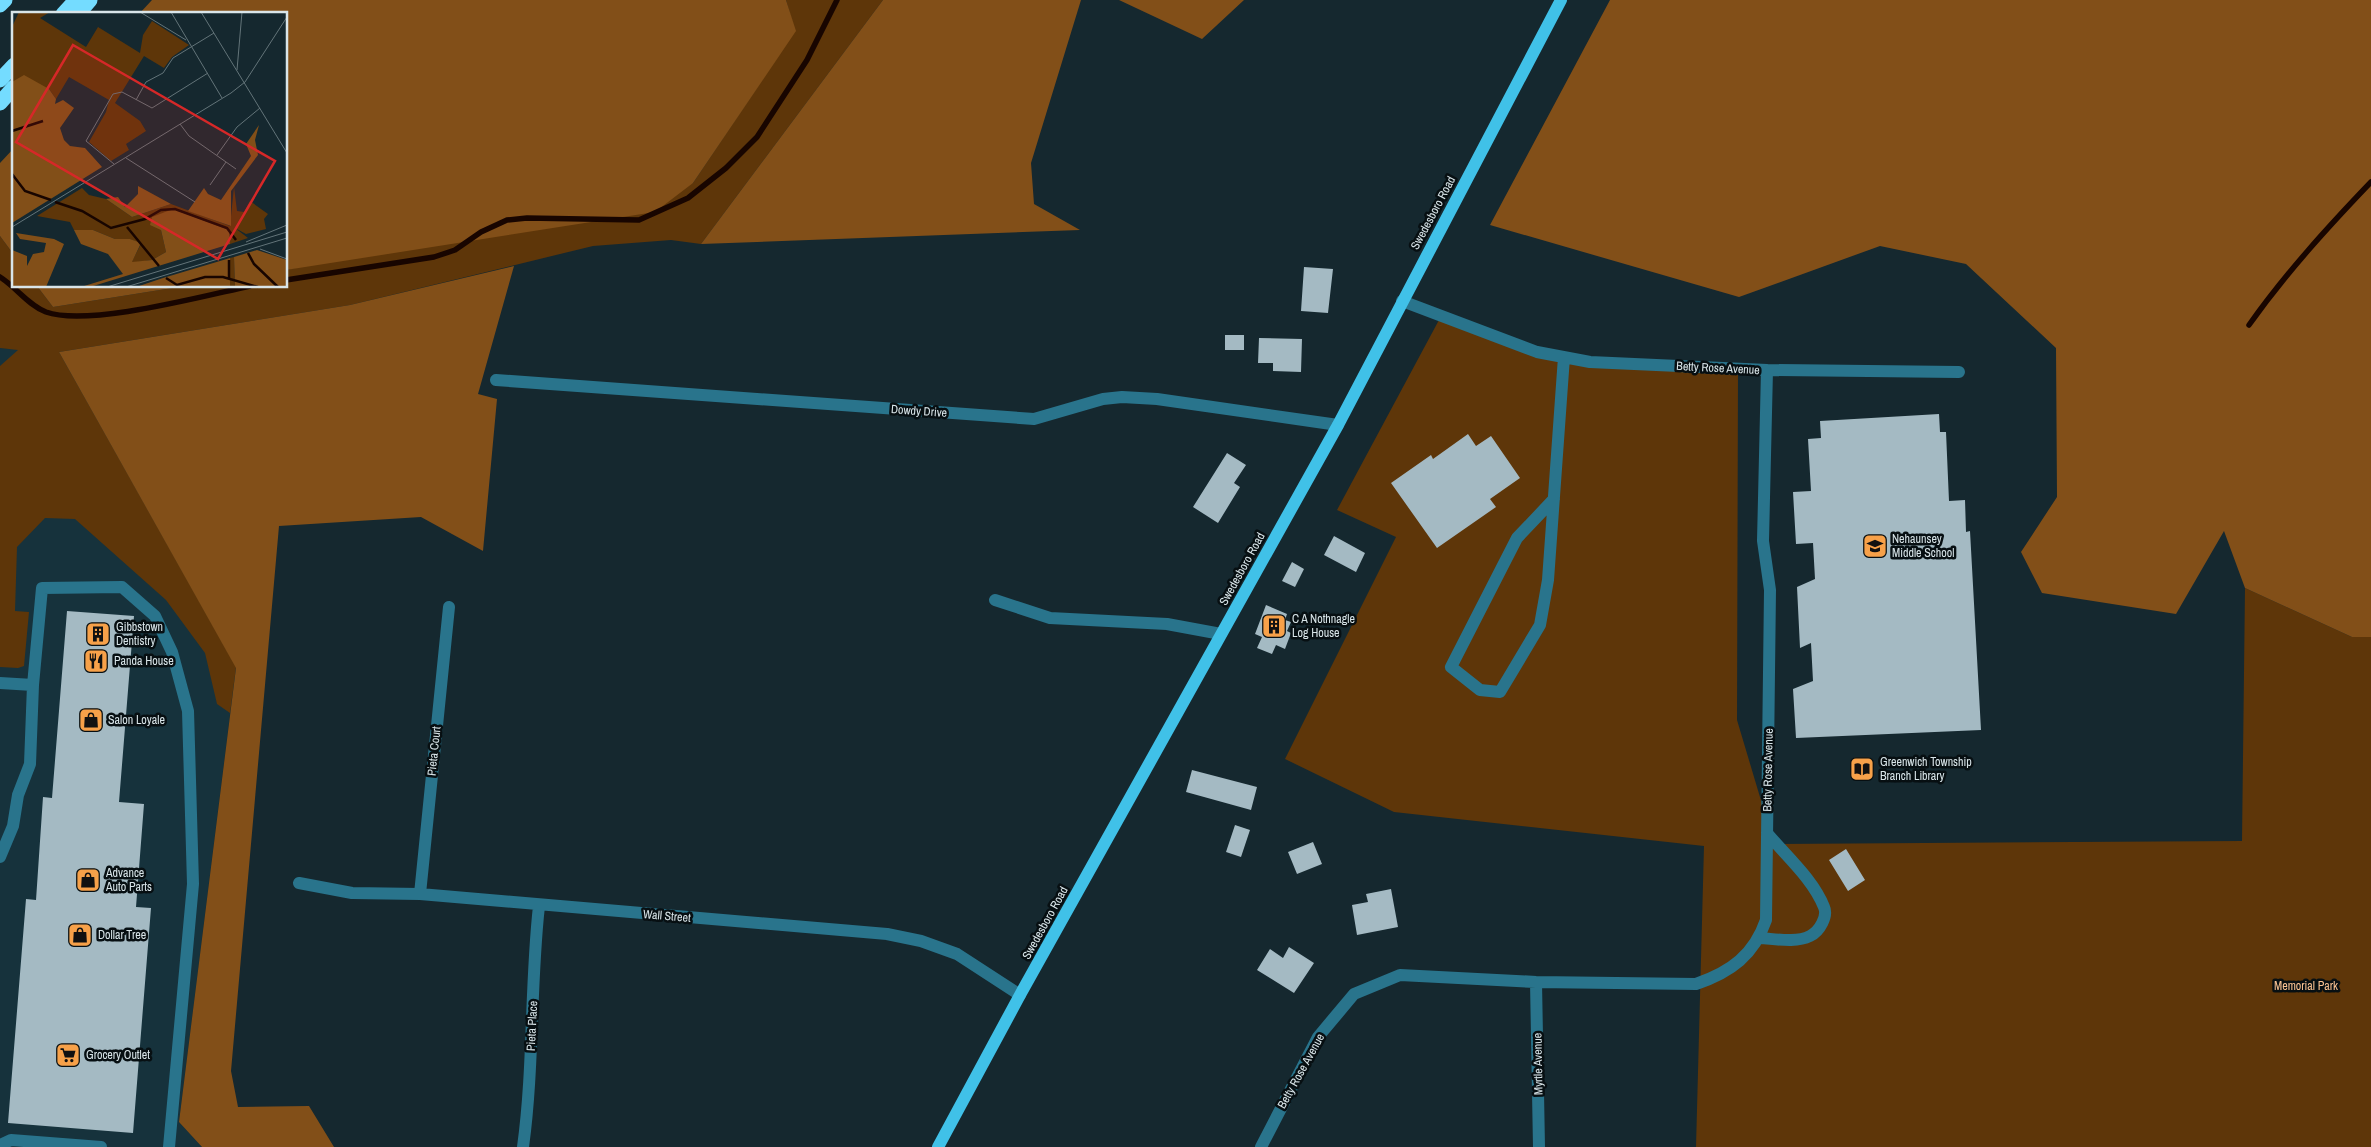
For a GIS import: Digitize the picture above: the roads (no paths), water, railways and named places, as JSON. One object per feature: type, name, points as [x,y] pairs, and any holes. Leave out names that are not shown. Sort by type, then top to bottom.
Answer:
[{"type":"highway","points":[[0,5],[5,0]]},
{"type":"highway","points":[[65,12],[76,0]]},
{"type":"highway","points":[[80,12],[90,0]]},
{"type":"highway","points":[[0,80],[12,67]]},
{"type":"highway","points":[[0,103],[12,89]]},
{"type":"main road","name":"Swedesboro Road","points":[[938,1147],[1020,995],[1338,425],[1561,0]]},
{"type":"street","name":"Betty Rose Avenue","points":[[1261,1147],[1318,1037],[1354,994],[1400,975],[1536,982],[1696,984],[1713,979],[1742,960],[1760,938],[1766,920],[1770,590],[1763,541],[1767,370],[1590,362],[1537,352],[1402,301]]},
{"type":"street","points":[[1554,499],[1517,538],[1451,667],[1480,690],[1500,692],[1540,625],[1548,580],[1554,499],[1564,357]]},
{"type":"street","points":[[1767,370],[1959,372]]},
{"type":"street","name":"Dowdy Drive","points":[[496,380],[1034,419],[1103,399],[1140,398],[1338,425]]},
{"type":"street","points":[[0,857],[13,826],[18,795],[30,764],[42,588],[122,587],[155,616],[172,652],[188,711],[193,884],[169,1147]]},
{"type":"street","points":[[995,600],[1050,618],[1167,624],[1221,634]]},
{"type":"street","name":"Pieta Court","points":[[420,894],[449,607]]},
{"type":"street","points":[[0,684],[34,685]]},
{"type":"street","points":[[1760,938],[1790,940],[1811,936],[1823,923],[1825,909],[1812,885],[1767,833]]},
{"type":"street","name":"Wall Street","points":[[299,883],[352,893],[420,894],[539,906],[888,934],[921,941],[957,954],[1020,995]]},
{"type":"street","name":"Pieta Place","points":[[523,1147],[534,1012],[534,951],[539,906]]},
{"type":"street","name":"Myrtle Avenue","points":[[1536,982],[1539,1147]]},
{"type":"street","points":[[0,1145],[11,1140],[101,1147]]},
{"type":"waterway","points":[[288,280],[434,257],[455,250],[481,232],[507,220],[527,218],[639,220],[688,198],[726,168],[757,137],[807,60],[837,0]]},
{"type":"waterway","points":[[2249,325],[2307,251],[2371,182]]},
{"type":"waterway","points":[[0,277],[12,287]]},
{"type":"waterway","points":[[13,288],[40,309],[65,316],[117,313],[176,303],[241,288]]},
{"type":"place","name":"Nehaunsey Middle School","points":[[1875,546]]},
{"type":"place","name":"C A Nothnagle Log House","points":[[1274,626]]},
{"type":"place","name":"Gibbstown Dentistry","points":[[98,634]]},
{"type":"place","name":"Panda House","points":[[96,661]]},
{"type":"place","name":"Salon Loyale","points":[[91,720]]},
{"type":"place","name":"Greenwich Township Branch Library","points":[[1862,769]]},
{"type":"place","name":"Advance Auto Parts","points":[[88,880]]},
{"type":"place","name":"Dollar Tree","points":[[80,935]]},
{"type":"place","name":"Grocery Outlet","points":[[68,1055]]},
{"type":"park label","name":"Memorial Park","points":[[2306,986]]}]
